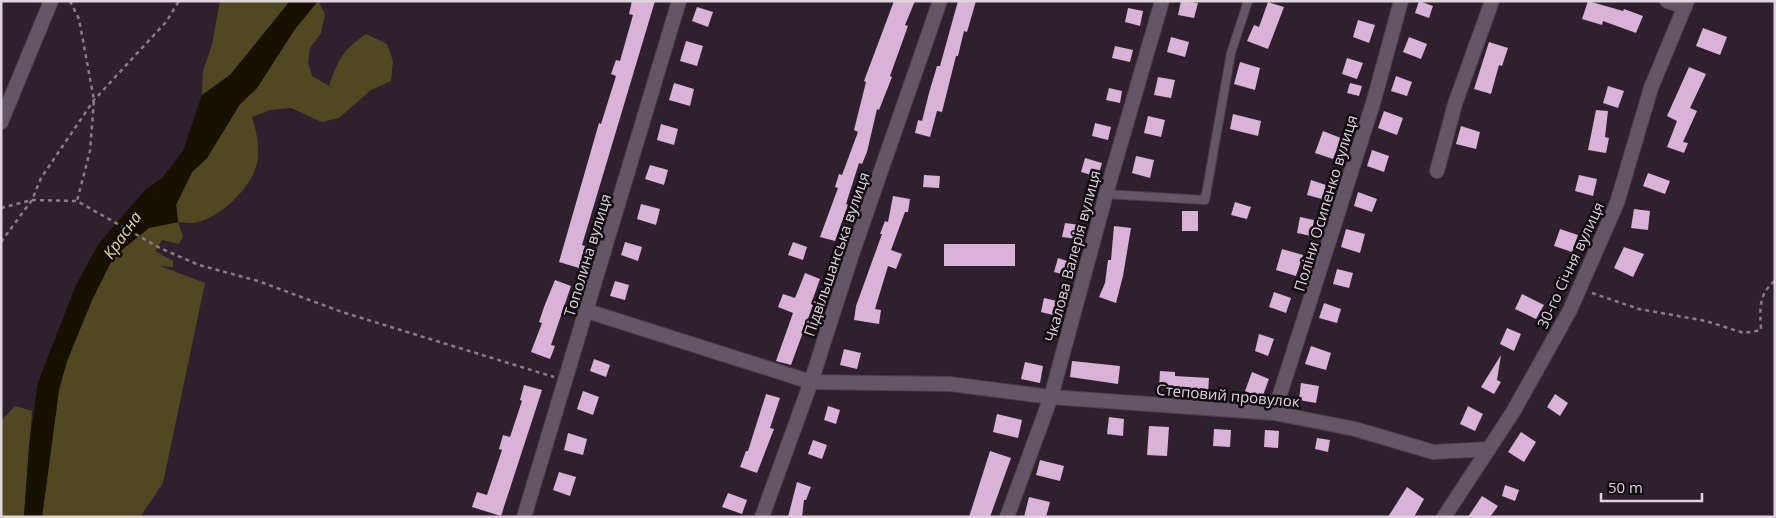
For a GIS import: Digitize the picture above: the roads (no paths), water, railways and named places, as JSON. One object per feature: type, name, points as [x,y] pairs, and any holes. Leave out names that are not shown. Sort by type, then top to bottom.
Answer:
[{"type":"street","points":[[1,122],[52,1]]},
{"type":"street","name":"Тополина вулиця","points":[[524,517],[679,1]]},
{"type":"street","name":"Підвільшанська вулиця","points":[[762,517],[940,1]]},
{"type":"street","name":"Чкалова Валерія вулиця","points":[[1007,517],[1051,397],[1106,194],[1162,1]]},
{"type":"street","name":"Поліни Осипенко вулиця","points":[[1274,413],[1374,100],[1401,1]]},
{"type":"street","points":[[1437,170],[1455,104],[1492,1]]},
{"type":"street","points":[[1667,1],[1686,4]]},
{"type":"street","name":"30-го Січня вулиця","points":[[1444,517],[1513,412],[1579,289],[1617,203],[1651,88],[1686,4]]},
{"type":"street","name":"Степовий провулок","points":[[587,311],[810,382],[950,384],[1051,397],[1274,413],[1355,429],[1433,452],[1489,449]]},
{"type":"lane","points":[[1106,194],[1205,200],[1231,53],[1248,1]]},
{"type":"water","name":"Красна","points":[[290,1],[318,1],[295,29],[257,88],[240,104],[207,158],[192,172],[176,205],[178,222],[149,228],[114,256],[92,300],[67,361],[59,390],[42,517],[24,517],[29,446],[38,382],[76,285],[98,245],[146,189],[162,178],[183,151],[202,95],[230,75]]}]
